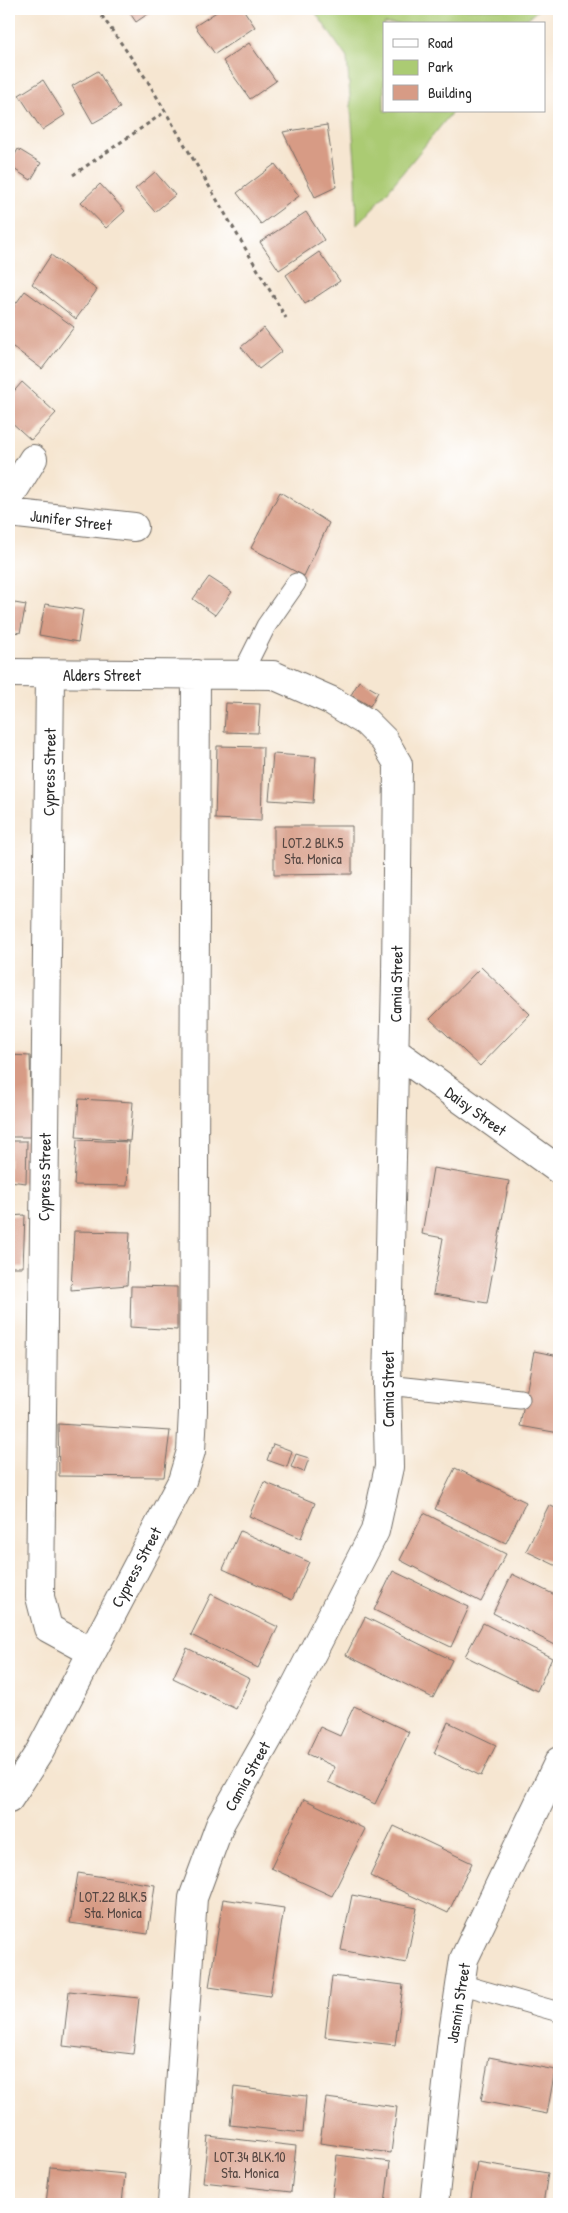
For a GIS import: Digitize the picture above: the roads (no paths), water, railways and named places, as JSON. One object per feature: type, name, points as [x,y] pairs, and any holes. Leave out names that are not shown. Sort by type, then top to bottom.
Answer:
[{"type":"street","points":[[9,498],[33,458]]},
{"type":"street","name":"Junifer Street","points":[[9,513],[134,527]]},
{"type":"street","name":"Alders Street","points":[[9,673],[50,675],[196,674]]},
{"type":"street","name":"Camia Street","points":[[172,2204],[193,1898],[221,1822],[268,1737],[375,1530],[390,1467],[387,1385],[398,764],[384,740],[366,722],[332,701],[273,675],[196,674]]},
{"type":"street","name":"Cypress Street","points":[[9,1799],[40,1751],[182,1481],[191,1451],[193,1411],[196,674]]},
{"type":"street","name":"Cypress Street","points":[[50,675],[39,1589],[48,1628],[92,1652]]},
{"type":"street","name":"Daisy Street","points":[[394,1051],[559,1170]]},
{"type":"street","name":"Jasmin Street","points":[[434,2204],[464,1959],[559,1761]]},
{"type":"lane","points":[[242,674],[266,626],[296,583]]},
{"type":"lane","points":[[387,1385],[520,1399]]},
{"type":"lane","points":[[460,1984],[559,2012]]}]
